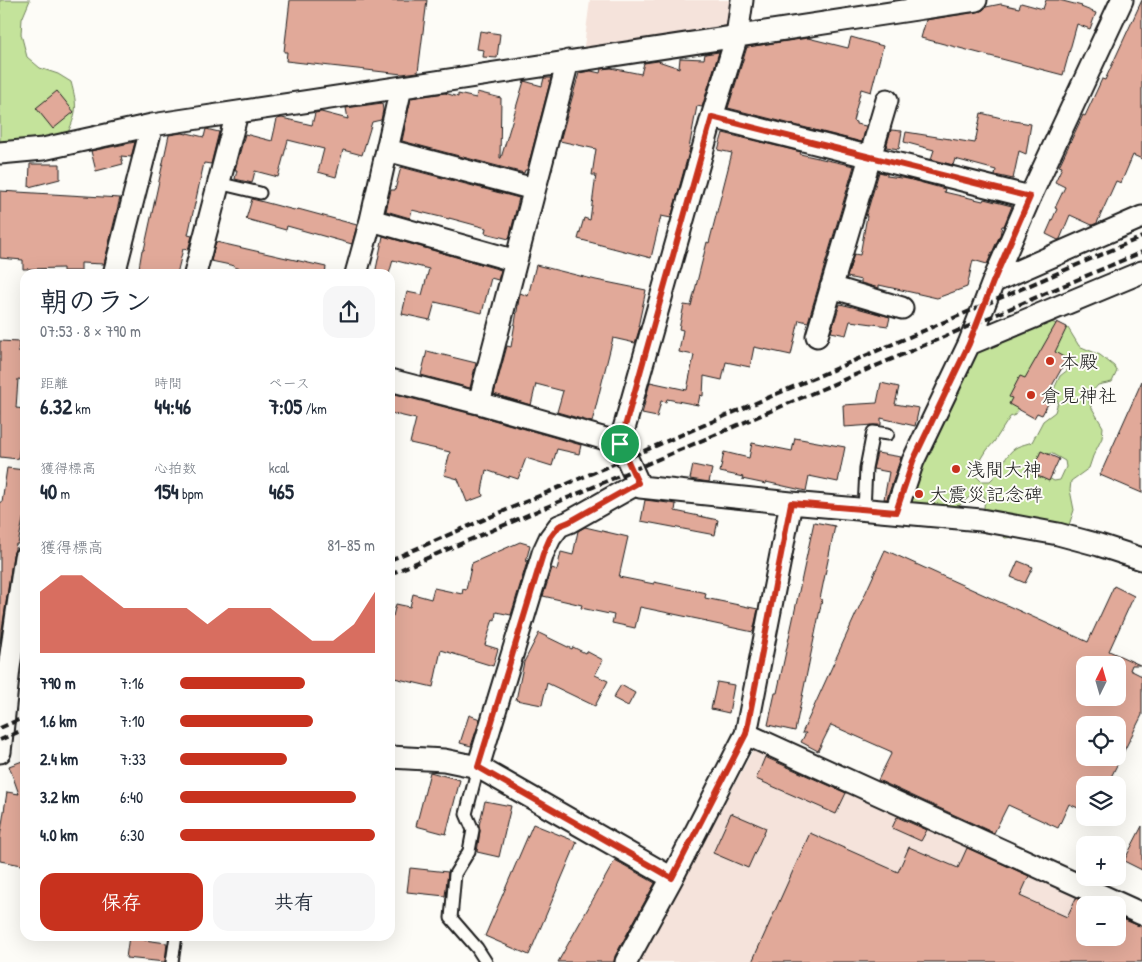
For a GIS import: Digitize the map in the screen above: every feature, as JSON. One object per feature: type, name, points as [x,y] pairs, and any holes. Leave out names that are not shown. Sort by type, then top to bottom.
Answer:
[{"type":"street","points":[[742,0],[737,36],[712,117],[620,444],[640,487],[981,520],[1048,532],[1099,545],[1142,560]]},
{"type":"street","points":[[0,153],[43,149],[152,126],[976,0]]},
{"type":"street","points":[[896,512],[913,461],[969,344],[993,282],[1030,197],[1122,0]]},
{"type":"street","points":[[479,403],[568,61]]},
{"type":"street","points":[[357,269],[371,220],[401,88]]},
{"type":"street","points":[[817,336],[887,100]]},
{"type":"street","points":[[195,269],[237,113]]},
{"type":"street","points":[[712,117],[1030,197]]},
{"type":"street","points":[[115,269],[152,126]]},
{"type":"street","points":[[387,150],[534,189]]},
{"type":"street","points":[[993,282],[1142,217]]},
{"type":"street","points":[[371,220],[516,261]]},
{"type":"street","points":[[969,344],[1142,272]]},
{"type":"street","points":[[831,287],[902,308]]},
{"type":"street","points":[[395,381],[479,403],[620,444]]},
{"type":"street","points":[[478,767],[543,554],[550,538],[559,526],[638,483]]},
{"type":"street","points":[[626,962],[672,878],[746,734],[791,503]]},
{"type":"street","points":[[0,752],[20,597]]},
{"type":"street","points":[[746,734],[1142,914]]},
{"type":"street","points":[[395,757],[444,760],[478,767],[672,878]]},
{"type":"lane","points":[[218,183],[260,193]]},
{"type":"lane","points":[[864,510],[866,468],[873,432],[888,434]]},
{"type":"lane","points":[[478,767],[466,814],[472,830],[469,851],[455,874],[451,918],[478,948],[486,962]]},
{"type":"lane","points":[[172,962],[175,941]]},
{"type":"shaded area","points":[[590,0],[734,0],[731,30],[583,54]]},
{"type":"shaded area","points":[[753,750],[1082,896],[1076,896],[1076,946],[1126,946],[1126,916],[1142,923],[1142,962],[639,962]]},
{"type":"green space","points":[[0,0],[30,0],[22,19],[21,34],[27,57],[40,68],[58,74],[71,82],[75,98],[75,110],[66,137],[0,157]]},
{"type":"green space","points":[[1051,322],[1068,328],[1079,346],[1100,355],[1114,366],[1117,371],[1112,382],[1098,385],[1090,394],[1089,403],[1103,427],[1102,438],[1089,468],[1071,481],[1070,490],[1074,510],[1067,531],[1024,533],[1015,537],[1005,538],[983,518],[985,497],[980,493],[974,493],[955,509],[909,506],[955,369],[984,344],[1040,324]],"holes":[[[1055,354],[1071,362],[1069,369],[1060,376],[1054,389],[1058,402],[1055,412],[1043,421],[1032,442],[1013,450],[990,481],[981,481],[975,475],[979,463],[1010,417],[1015,415],[1023,400]],[[1051,453],[1065,461],[1066,467],[1060,480],[1054,481],[1047,477],[1047,455]]]},
{"type":"building","points":[[290,0],[427,0],[418,72],[402,74],[286,61],[287,52],[284,52]]},
{"type":"building","points":[[1046,0],[1059,0],[1082,6],[1096,13],[1090,29],[1077,24],[1063,75],[921,38],[926,20],[978,12],[986,7],[1001,4],[1019,8],[1021,3],[1043,9]]},
{"type":"building","points":[[1142,0],[1142,159],[1133,155],[1121,183],[1116,181],[1097,223],[1092,225],[1070,215],[1058,240],[1046,234],[1065,187],[1055,182],[1062,167],[1059,166],[1102,79],[1105,80]]},
{"type":"building","points":[[480,31],[500,34],[497,58],[483,57],[484,50],[477,49]]},
{"type":"building","points":[[851,37],[883,46],[871,92],[861,89],[853,121],[856,124],[866,126],[862,142],[728,108],[747,47],[808,38],[848,48]]},
{"type":"building","points":[[719,52],[702,107],[697,106],[690,148],[671,218],[661,216],[651,258],[578,239],[584,218],[590,220],[596,175],[592,175],[596,149],[560,141],[579,73],[591,71],[600,73],[601,69],[611,68],[641,74],[644,63],[658,61],[679,68],[680,58],[704,59],[705,54]]},
{"type":"building","points":[[544,78],[551,78],[527,170],[524,173],[402,141],[411,98],[445,93],[458,97],[458,94],[476,98],[477,92],[501,98],[501,158],[524,81],[542,86]]},
{"type":"building","points":[[57,91],[74,112],[53,129],[36,108]]},
{"type":"building","points":[[382,103],[381,120],[372,122],[362,155],[343,150],[336,177],[318,172],[324,149],[288,140],[278,177],[255,171],[252,183],[235,179],[237,170],[235,170],[245,134],[272,141],[277,119],[282,118],[312,125],[315,113],[321,112],[348,119],[346,108]]},
{"type":"building","points":[[981,113],[1031,124],[1026,154],[1019,151],[1013,179],[995,175],[996,170],[955,159],[953,165],[931,159],[934,150],[904,142],[906,132],[975,143]]},
{"type":"building","points":[[206,129],[219,132],[211,164],[204,163],[188,235],[192,236],[188,250],[183,249],[178,269],[139,269],[169,135],[187,133],[204,137]]},
{"type":"building","points":[[891,130],[902,131],[899,149],[886,147]]},
{"type":"building","points":[[723,133],[801,152],[800,154],[854,166],[808,322],[799,320],[791,355],[754,347],[750,367],[726,362],[722,380],[704,376],[703,396],[700,395],[698,405],[667,399],[666,402],[661,401],[657,417],[642,414],[650,382],[687,390],[694,355],[679,352],[683,330],[679,329],[684,305],[691,306],[732,153],[718,150]]},
{"type":"building","points":[[135,142],[131,157],[121,156],[123,164],[96,171],[91,151]]},
{"type":"building","points":[[30,164],[60,164],[60,179],[29,187]]},
{"type":"building","points":[[401,167],[519,198],[509,239],[485,233],[486,228],[449,218],[412,210],[410,218],[386,211],[391,190],[395,190]]},
{"type":"building","points":[[879,172],[887,174],[887,176],[908,179],[945,189],[944,192],[1012,206],[987,264],[973,260],[967,287],[937,298],[879,285],[879,288],[861,283],[861,280],[847,277],[854,254],[860,255],[866,216]]},
{"type":"building","points":[[0,191],[120,198],[104,264],[81,263],[81,269],[23,269],[23,260],[0,258]]},
{"type":"building","points":[[252,199],[357,225],[352,244],[287,226],[286,230],[246,219]]},
{"type":"building","points":[[383,236],[501,270],[498,280],[491,278],[482,313],[435,302],[430,320],[402,314],[407,292],[422,295],[429,269],[393,260],[390,269],[376,269]]},
{"type":"building","points":[[216,242],[326,267],[326,269],[241,269],[211,261]]},
{"type":"building","points":[[536,265],[646,290],[638,327],[640,327],[635,343],[613,338],[592,422],[557,412],[563,391],[536,384],[531,405],[494,394],[507,346],[511,347],[520,293],[528,296]]},
{"type":"building","points":[[840,304],[890,317],[888,326],[850,321],[846,335],[831,332]]},
{"type":"building","points":[[1057,322],[1067,327],[1055,352],[1067,359],[1049,391],[1054,393],[1042,415],[1037,413],[1034,418],[1009,404],[1012,398],[1009,397],[1020,376],[1025,378]]},
{"type":"building","points":[[0,341],[19,342],[20,379],[18,379],[16,408],[20,408],[18,459],[0,457]]},
{"type":"building","points":[[427,351],[476,363],[470,388],[421,375]]},
{"type":"building","points":[[1142,381],[1142,493],[1100,475]]},
{"type":"building","points":[[881,383],[899,387],[895,404],[919,408],[915,426],[881,418],[881,425],[844,427],[843,405],[877,403]]},
{"type":"building","points":[[395,394],[581,445],[579,454],[557,449],[552,466],[526,458],[518,479],[486,470],[482,491],[483,496],[467,502],[458,479],[444,475],[450,452],[410,443],[416,419],[395,414]]},
{"type":"building","points":[[795,438],[845,447],[838,482],[809,476],[806,491],[742,479],[743,477],[720,472],[724,452],[749,458],[752,443],[792,451]]},
{"type":"building","points":[[1041,451],[1059,459],[1049,481],[1031,473]]},
{"type":"building","points":[[877,453],[901,457],[887,499],[884,499],[889,472],[873,469]]},
{"type":"building","points":[[693,465],[712,469],[709,482],[690,479]]},
{"type":"building","points":[[7,468],[20,469],[20,534],[13,555],[0,643],[0,502],[2,502]]},
{"type":"building","points":[[645,500],[676,504],[675,511],[718,520],[715,535],[641,521]]},
{"type":"building","points":[[814,522],[835,526],[795,731],[768,725],[775,693],[777,693]]},
{"type":"building","points":[[585,527],[628,537],[619,577],[706,593],[705,598],[758,609],[753,632],[640,607],[635,628],[612,623],[614,615],[581,608],[582,605],[543,596],[552,568],[557,570],[561,552],[573,555],[578,531]]},
{"type":"building","points":[[520,542],[530,545],[527,562],[511,615],[496,612],[495,620],[493,619],[485,645],[498,649],[493,666],[441,650],[433,687],[395,678],[396,604],[410,607],[413,594],[431,599],[434,588],[462,594],[463,589],[466,590],[472,563]]},
{"type":"building","points":[[885,550],[1088,642],[1114,586],[1134,596],[1109,651],[1120,656],[1076,656],[1076,706],[1126,706],[1126,659],[1140,665],[1132,665],[1130,670],[1142,676],[1142,715],[1126,747],[1126,716],[1076,716],[1076,766],[1116,766],[1112,776],[1076,776],[1076,807],[1069,804],[1058,828],[1008,805],[994,833],[878,780],[892,752],[831,725],[818,751],[801,742],[806,733],[802,733]]},
{"type":"building","points":[[1018,561],[1033,567],[1025,583],[1011,577]]},
{"type":"building","points":[[539,633],[572,649],[573,647],[585,653],[586,651],[603,660],[595,675],[608,681],[595,706],[547,683],[542,705],[516,700],[524,662]]},
{"type":"building","points":[[717,682],[734,685],[729,713],[711,709]]},
{"type":"building","points":[[621,685],[635,693],[628,706],[613,698]]},
{"type":"building","points":[[469,715],[480,719],[471,746],[460,743]]},
{"type":"building","points":[[765,757],[846,793],[836,814],[756,779]]},
{"type":"building","points":[[20,762],[20,865],[0,861],[0,837],[7,792],[19,794],[9,766]]},
{"type":"building","points":[[430,772],[460,780],[446,834],[416,826]]},
{"type":"building","points":[[485,801],[511,806],[499,857],[477,852],[479,825]]},
{"type":"building","points":[[731,813],[766,828],[748,868],[713,853]]},
{"type":"building","points":[[897,817],[927,830],[921,841],[892,828]]},
{"type":"building","points":[[533,824],[577,842],[529,955],[485,936]]},
{"type":"building","points":[[1142,826],[1142,870],[1126,862],[1126,857]]},
{"type":"building","points":[[810,833],[898,872],[909,847],[958,868],[967,848],[1029,876],[1020,896],[1067,917],[1076,898],[1076,946],[1126,946],[1126,920],[1142,926],[1142,962],[752,962]]},
{"type":"building","points":[[615,860],[655,883],[615,956],[614,962],[558,962]]},
{"type":"building","points":[[410,868],[448,872],[445,896],[407,892]]},
{"type":"building","points":[[128,941],[167,943],[165,962],[126,958]]},
{"type":"railway","points":[[395,558],[1142,237]]},
{"type":"railway","points":[[395,572],[1142,252]]},
{"type":"railway","points":[[0,728],[20,719]]},
{"type":"railway","points":[[0,740],[20,731]]},
{"type":"place","name":"本殿","points":[[1050,361]]},
{"type":"place","name":"倉見神社","points":[[1031,395]]},
{"type":"place","name":"浅間大神","points":[[956,469]]},
{"type":"place","name":"大震災記念碑","points":[[919,494]]},
{"type":"route","points":[[712,117],[1030,197],[993,282],[969,344],[913,461],[896,512],[791,503],[746,734],[672,878],[478,767],[543,554],[550,538],[559,526],[638,483],[620,444],[712,117]]}]
